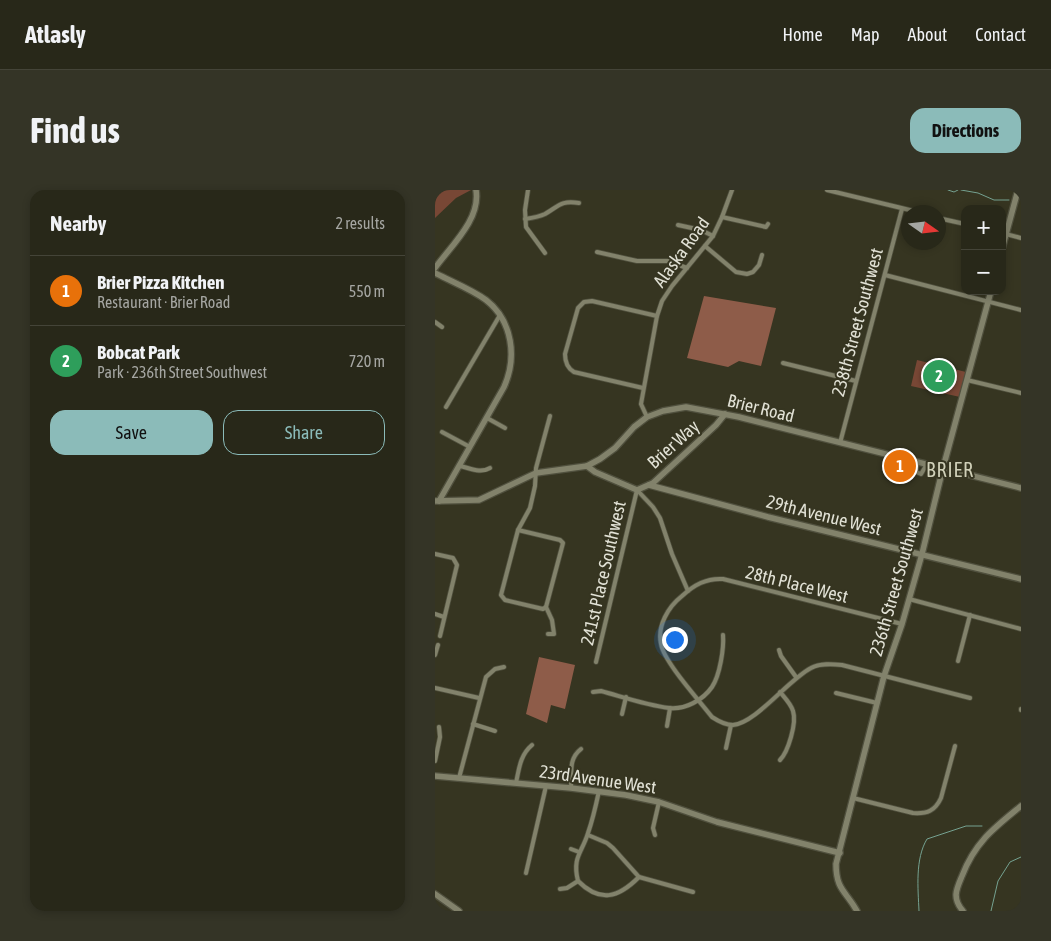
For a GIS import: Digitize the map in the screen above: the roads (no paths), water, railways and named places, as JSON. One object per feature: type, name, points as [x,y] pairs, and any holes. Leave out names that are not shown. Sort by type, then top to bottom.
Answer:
[{"type":"street","points":[[435,268],[472,216],[476,205],[476,190]]},
{"type":"street","points":[[528,190],[525,219],[529,232],[545,253]]},
{"type":"street","name":"Alaska Road","points":[[647,417],[641,404],[643,388],[657,316],[662,301],[713,236],[732,190]]},
{"type":"street","points":[[827,190],[901,208]]},
{"type":"street","points":[[1006,228],[1018,190]]},
{"type":"street","points":[[525,219],[546,214],[558,204],[565,202],[579,203]]},
{"type":"street","name":"238th Street Southwest","points":[[840,443],[901,212]]},
{"type":"street","points":[[722,217],[758,226],[766,227],[768,224]]},
{"type":"street","points":[[946,220],[961,223]]},
{"type":"street","points":[[679,225],[701,230],[713,236]]},
{"type":"street","points":[[1006,234],[1021,238]]},
{"type":"street","points":[[705,246],[741,274],[753,272],[759,265],[762,255]]},
{"type":"street","points":[[597,252],[637,261],[668,261],[687,268]]},
{"type":"street","points":[[435,273],[485,299],[495,307],[510,338],[512,360],[504,388],[460,466],[436,503]]},
{"type":"street","points":[[885,275],[1021,310]]},
{"type":"street","name":"236th Street Southwest","points":[[857,911],[837,882],[839,853],[884,676],[902,624],[922,554],[990,295]]},
{"type":"street","points":[[643,388],[574,372],[565,362],[565,354],[578,308],[584,302],[592,301],[657,316]]},
{"type":"street","points":[[446,407],[500,315]]},
{"type":"street","points":[[435,322],[443,327]]},
{"type":"street","points":[[783,363],[856,381]]},
{"type":"street","points":[[967,380],[1021,393]]},
{"type":"street","name":"Brier Road","points":[[436,503],[479,500],[535,473],[587,466],[615,448],[634,426],[647,417],[668,410],[686,407],[725,414],[925,467],[943,468],[1021,488]]},
{"type":"street","name":"Brier Way","points":[[637,490],[649,485],[707,434],[725,414]]},
{"type":"street","points":[[546,608],[543,609],[505,600],[501,595],[518,530],[530,508],[535,486],[535,473],[550,416]]},
{"type":"street","points":[[487,418],[505,428]]},
{"type":"street","points":[[442,432],[470,447]]},
{"type":"street","points":[[917,465],[915,470],[921,474],[925,467]]},
{"type":"street","points":[[460,466],[479,471],[490,468]]},
{"type":"street","points":[[587,466],[595,472],[632,490],[637,490],[653,508],[660,518],[673,559],[688,591]]},
{"type":"street","name":"29th Avenue West","points":[[649,485],[767,517],[1021,579]]},
{"type":"street","name":"241st Place Southwest","points":[[596,662],[637,490]]},
{"type":"street","points":[[518,530],[560,540],[563,543],[546,608],[552,620],[554,634],[548,634]]},
{"type":"street","points":[[435,554],[453,558],[457,566],[440,636]]},
{"type":"street","name":"28th Place West","points":[[731,725],[720,723],[712,717],[666,658],[661,644],[661,631],[668,611],[688,591],[707,580],[723,579],[902,624]]},
{"type":"street","points":[[909,599],[1021,629]]},
{"type":"street","points":[[435,614],[444,617]]},
{"type":"street","points":[[958,661],[970,615]]},
{"type":"street","points":[[593,692],[601,691],[670,708],[683,707],[699,699],[712,687],[717,676],[724,641],[723,634]]},
{"type":"street","points":[[435,655],[438,644]]},
{"type":"street","points":[[779,650],[796,678]]},
{"type":"street","points":[[726,748],[731,725],[747,720],[796,678],[813,667],[829,664],[842,665],[970,698]]},
{"type":"street","points":[[459,778],[486,677],[495,669],[504,667]]},
{"type":"street","points":[[435,688],[479,698]]},
{"type":"street","points":[[780,692],[793,712],[794,722],[786,754],[780,760]]},
{"type":"street","points":[[836,693],[877,703]]},
{"type":"street","points":[[622,714],[626,697]]},
{"type":"street","points":[[667,726],[670,708]]},
{"type":"street","points":[[473,724],[495,731]]},
{"type":"street","points":[[435,761],[440,737],[439,727]]},
{"type":"street","points":[[516,783],[521,760],[524,753],[532,745]]},
{"type":"street","points":[[853,798],[913,813],[923,814],[929,812],[937,806],[941,798],[955,746]]},
{"type":"street","points":[[571,788],[573,757],[581,749]]},
{"type":"street","name":"23rd Avenue West","points":[[435,776],[599,791],[659,802],[717,822],[839,853]]},
{"type":"street","points":[[526,873],[546,786]]},
{"type":"street","points":[[599,791],[588,835],[579,852],[576,864],[578,881],[588,891],[595,894],[611,895],[627,888],[639,878]]},
{"type":"street","points":[[655,835],[653,828],[659,802]]},
{"type":"street","points":[[963,911],[956,902],[956,895],[969,859],[982,840],[1021,806]]},
{"type":"street","points":[[588,835],[613,848],[639,878],[693,892]]},
{"type":"street","points":[[571,849],[579,852]]},
{"type":"street","points":[[561,889],[567,888],[578,881]]},
{"type":"street","points":[[435,894],[459,911]]},
{"type":"waterway","points":[[948,190],[954,192],[958,190]]},
{"type":"waterway","points":[[961,190],[978,193],[994,200],[1009,200]]},
{"type":"waterway","points":[[919,911],[919,865],[927,839],[966,826],[982,826]]},
{"type":"waterway","points":[[991,911],[998,881],[1010,862],[1021,857]]},
{"type":"place","name":"Bobcat Park","points":[[939,376]]},
{"type":"place","name":"Brier Pizza Kitchen","points":[[900,466]]},
{"type":"district","name":"BRIER","points":[[950,469]]}]
